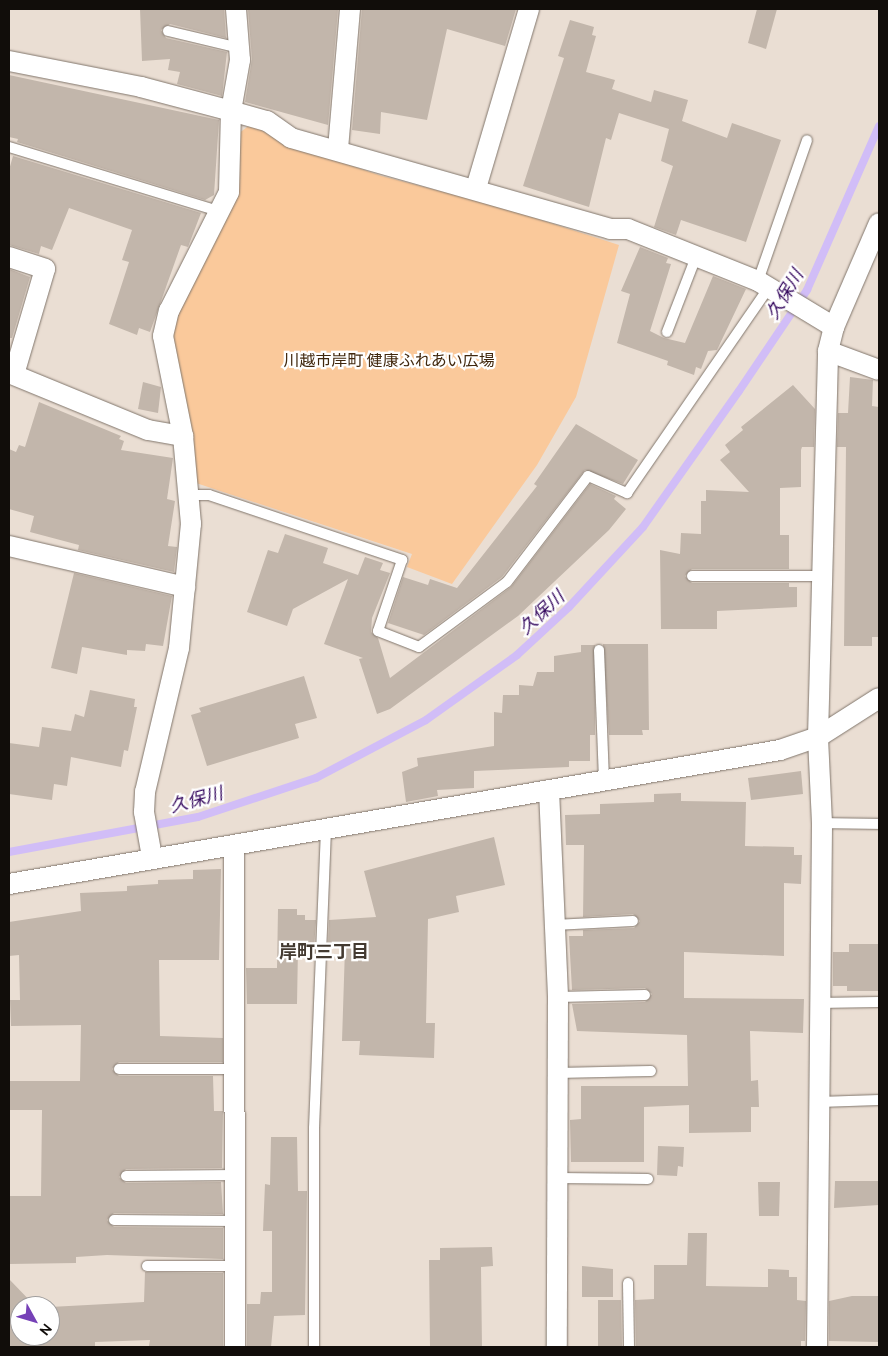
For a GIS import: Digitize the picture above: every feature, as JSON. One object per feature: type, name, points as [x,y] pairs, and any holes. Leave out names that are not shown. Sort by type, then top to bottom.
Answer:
[{"type":"street","points":[[151,851],[144,812],[179,648],[186,587],[190,494],[183,436],[163,336],[169,312],[229,192],[231,111],[240,48],[236,9]]},
{"type":"street","points":[[338,149],[350,9]]},
{"type":"street","points":[[476,188],[529,9]]},
{"type":"street","points":[[9,61],[141,87],[231,111],[267,121],[291,138],[338,149],[476,188],[610,229],[628,230],[768,287],[815,313],[834,326]]},
{"type":"street","points":[[817,1347],[819,1102],[817,1003],[822,823],[818,737],[828,351],[834,326],[878,230]]},
{"type":"street","points":[[9,257],[45,269],[12,373],[148,430],[183,436]]},
{"type":"street","points":[[828,351],[879,370]]},
{"type":"street","points":[[9,546],[186,587]]},
{"type":"street","points":[[9,884],[151,851],[234,845],[326,831],[780,750],[818,737],[879,698]]},
{"type":"street","points":[[549,790],[558,997],[557,1347]]},
{"type":"street","points":[[234,845],[235,1347]]},
{"type":"lane","points":[[168,30],[240,48]]},
{"type":"lane","points":[[190,494],[208,495],[402,560],[378,631],[420,647],[507,582],[588,476],[627,493],[768,287],[807,140]]},
{"type":"lane","points":[[9,147],[218,211]]},
{"type":"lane","points":[[667,332],[696,257]]},
{"type":"lane","points":[[692,576],[822,576]]},
{"type":"lane","points":[[599,650],[604,782]]},
{"type":"lane","points":[[822,823],[879,824]]},
{"type":"lane","points":[[314,1347],[314,1128],[326,831]]},
{"type":"lane","points":[[554,926],[634,921]]},
{"type":"lane","points":[[558,997],[646,995]]},
{"type":"lane","points":[[817,1003],[879,1002]]},
{"type":"lane","points":[[119,1069],[235,1069]]},
{"type":"lane","points":[[557,1073],[651,1071]]},
{"type":"lane","points":[[819,1102],[879,1100]]},
{"type":"lane","points":[[126,1176],[235,1175]]},
{"type":"lane","points":[[557,1178],[648,1179]]},
{"type":"lane","points":[[114,1220],[235,1221]]},
{"type":"lane","points":[[147,1266],[235,1266]]},
{"type":"lane","points":[[628,1284],[628,1347]]},
{"type":"green space","name":"川越市岸町 健康ふれあい広場","points":[[251,124],[282,142],[382,176],[498,206],[619,245],[576,397],[537,465],[452,584],[407,567],[412,554],[196,483],[171,337],[238,134]]},
{"type":"building","points":[[140,9],[224,9],[226,38],[170,24],[161,30],[166,38],[227,52],[222,96],[177,84],[180,72],[168,70],[170,59],[142,61]]},
{"type":"building","points":[[248,9],[338,9],[328,125],[245,102],[252,59]]},
{"type":"building","points":[[362,9],[516,9],[505,46],[447,29],[427,120],[381,112],[380,134],[352,130]]},
{"type":"building","points":[[757,9],[777,9],[766,49],[748,43]]},
{"type":"building","points":[[570,20],[594,27],[592,35],[596,36],[586,72],[615,80],[612,89],[651,102],[654,90],[688,100],[682,121],[727,138],[732,123],[781,140],[746,242],[681,220],[676,235],[654,227],[673,166],[661,161],[669,129],[619,113],[611,140],[606,138],[589,207],[523,186],[564,58],[558,56]]},
{"type":"building","points":[[9,75],[219,120],[214,195],[205,200],[17,142],[18,139],[9,137]]},
{"type":"building","points":[[13,156],[201,213],[188,247],[181,245],[150,332],[139,328],[137,335],[109,324],[129,262],[122,260],[132,230],[69,208],[52,250],[41,246],[39,254],[9,245],[9,170]]},
{"type":"building","points":[[640,247],[668,258],[666,263],[671,264],[650,331],[664,338],[685,343],[713,276],[746,289],[717,350],[708,351],[701,369],[696,367],[694,375],[667,365],[668,361],[617,343],[630,294],[621,291]]},
{"type":"building","points":[[9,269],[30,277],[12,338],[9,338]]},
{"type":"building","points":[[850,377],[873,380],[872,406],[879,407],[879,637],[872,637],[872,646],[844,646],[846,447],[837,447],[838,413],[848,413]]},
{"type":"building","points":[[143,382],[161,387],[158,413],[138,409]]},
{"type":"building","points":[[793,385],[815,409],[814,447],[802,447],[801,450],[801,487],[780,488],[780,535],[789,535],[789,569],[692,569],[685,576],[692,583],[789,583],[789,587],[797,587],[797,607],[717,611],[717,629],[661,629],[660,550],[680,554],[681,533],[701,534],[701,501],[706,501],[706,490],[749,492],[720,460],[730,452],[725,445],[743,430],[741,427]]},
{"type":"building","points":[[39,402],[121,436],[119,439],[124,441],[121,450],[173,458],[167,499],[175,501],[168,546],[177,547],[174,572],[78,550],[79,545],[30,532],[34,516],[9,509],[9,449],[16,452],[19,445],[25,447]]},
{"type":"building","points":[[576,424],[638,460],[623,484],[585,470],[502,577],[424,635],[388,623],[403,577],[428,585],[430,579],[457,588],[537,486],[534,484]]},
{"type":"building","points":[[590,484],[616,496],[614,499],[626,509],[609,530],[518,616],[390,709],[377,714],[359,659],[363,658],[324,644],[348,579],[293,609],[287,626],[247,612],[268,550],[278,553],[285,534],[328,548],[323,563],[358,575],[365,557],[383,563],[380,570],[390,573],[372,618],[371,632],[378,638],[390,678],[511,587]]},
{"type":"building","points":[[74,573],[172,596],[163,646],[146,644],[145,651],[127,650],[127,655],[82,647],[77,674],[51,668]]},
{"type":"building","points":[[603,644],[648,644],[649,730],[642,730],[643,735],[609,735]]},
{"type":"building","points":[[581,645],[595,645],[595,735],[590,735],[590,761],[569,761],[569,767],[474,771],[474,788],[437,790],[438,796],[406,802],[402,772],[418,766],[417,758],[494,746],[494,712],[502,713],[503,695],[519,695],[519,685],[533,686],[537,672],[554,672],[554,656],[581,652]]},
{"type":"building","points":[[304,676],[317,718],[295,724],[299,738],[207,766],[191,715],[201,712],[199,708]]},
{"type":"building","points":[[90,690],[135,699],[134,707],[137,707],[128,751],[124,750],[121,767],[71,757],[67,786],[54,784],[52,800],[9,794],[9,743],[39,747],[42,727],[71,731],[75,714],[84,717]]},
{"type":"building","points":[[801,771],[803,794],[751,800],[748,778]]},
{"type":"building","points":[[681,793],[681,801],[746,802],[745,846],[794,847],[794,855],[802,855],[801,884],[784,883],[784,956],[684,952],[684,998],[804,999],[803,1033],[750,1031],[751,1081],[758,1080],[759,1107],[751,1107],[751,1132],[689,1133],[689,1105],[644,1107],[644,1162],[571,1162],[570,1120],[581,1119],[581,1086],[688,1086],[687,1035],[577,1031],[572,1004],[645,1002],[652,994],[645,988],[572,990],[569,936],[583,936],[583,930],[634,928],[640,921],[633,914],[583,917],[584,845],[566,845],[565,815],[600,814],[600,804],[654,802],[654,794]]},
{"type":"building","points":[[494,837],[505,885],[456,896],[459,912],[428,919],[426,1023],[435,1023],[434,1058],[359,1055],[360,1041],[342,1041],[345,948],[328,948],[329,920],[376,917],[364,871]]},
{"type":"building","points":[[221,869],[219,960],[159,960],[160,1036],[223,1038],[223,1062],[119,1062],[112,1069],[119,1076],[213,1076],[214,1111],[223,1111],[222,1168],[126,1169],[119,1177],[126,1183],[221,1182],[223,1214],[114,1213],[107,1220],[114,1227],[223,1228],[223,1259],[107,1255],[76,1257],[76,1263],[9,1264],[9,1196],[41,1196],[42,1110],[9,1110],[9,1081],[80,1081],[81,1025],[11,1026],[10,1000],[20,1000],[19,955],[9,956],[9,922],[81,911],[80,893],[127,891],[127,886],[158,884],[158,880],[193,879],[193,870]]},
{"type":"building","points":[[278,909],[297,909],[297,915],[305,915],[305,920],[316,920],[314,948],[298,948],[297,1004],[247,1004],[246,968],[277,968]]},
{"type":"building","points":[[849,944],[879,944],[879,991],[847,991],[847,986],[833,986],[833,952],[849,952]]},
{"type":"building","points":[[271,1137],[297,1137],[298,1191],[307,1191],[305,1315],[274,1316],[271,1347],[247,1347],[247,1304],[260,1304],[261,1292],[272,1292],[272,1231],[263,1231],[265,1184],[270,1185]]},
{"type":"building","points":[[658,1146],[684,1147],[683,1167],[678,1166],[677,1176],[657,1175]]},
{"type":"building","points":[[835,1181],[879,1181],[879,1205],[834,1208]]},
{"type":"building","points":[[758,1182],[780,1182],[779,1216],[759,1216]]},
{"type":"building","points":[[688,1233],[707,1233],[706,1286],[768,1287],[768,1269],[789,1270],[789,1277],[797,1277],[797,1300],[806,1301],[805,1341],[801,1341],[801,1347],[636,1347],[635,1300],[654,1299],[654,1265],[687,1265]]},
{"type":"building","points":[[492,1247],[493,1266],[481,1267],[482,1347],[430,1347],[429,1260],[440,1260],[440,1248]]},
{"type":"building","points":[[582,1266],[613,1269],[613,1297],[582,1297]]},
{"type":"building","points":[[145,1272],[223,1273],[223,1347],[149,1346],[150,1340],[95,1342],[95,1347],[9,1347],[9,1279],[25,1296],[10,1296],[10,1346],[60,1346],[60,1306],[144,1302]]},
{"type":"building","points":[[852,1296],[879,1296],[879,1342],[829,1341],[829,1301]]},
{"type":"building","points":[[598,1300],[621,1300],[622,1347],[598,1347]]},
{"type":"waterway","name":"久保川","points":[[9,852],[198,817],[316,778],[426,720],[517,655],[569,607],[643,527],[739,391],[807,290],[879,126]]},
{"type":"district","name":"岸町三丁目","points":[[324,951]]}]
